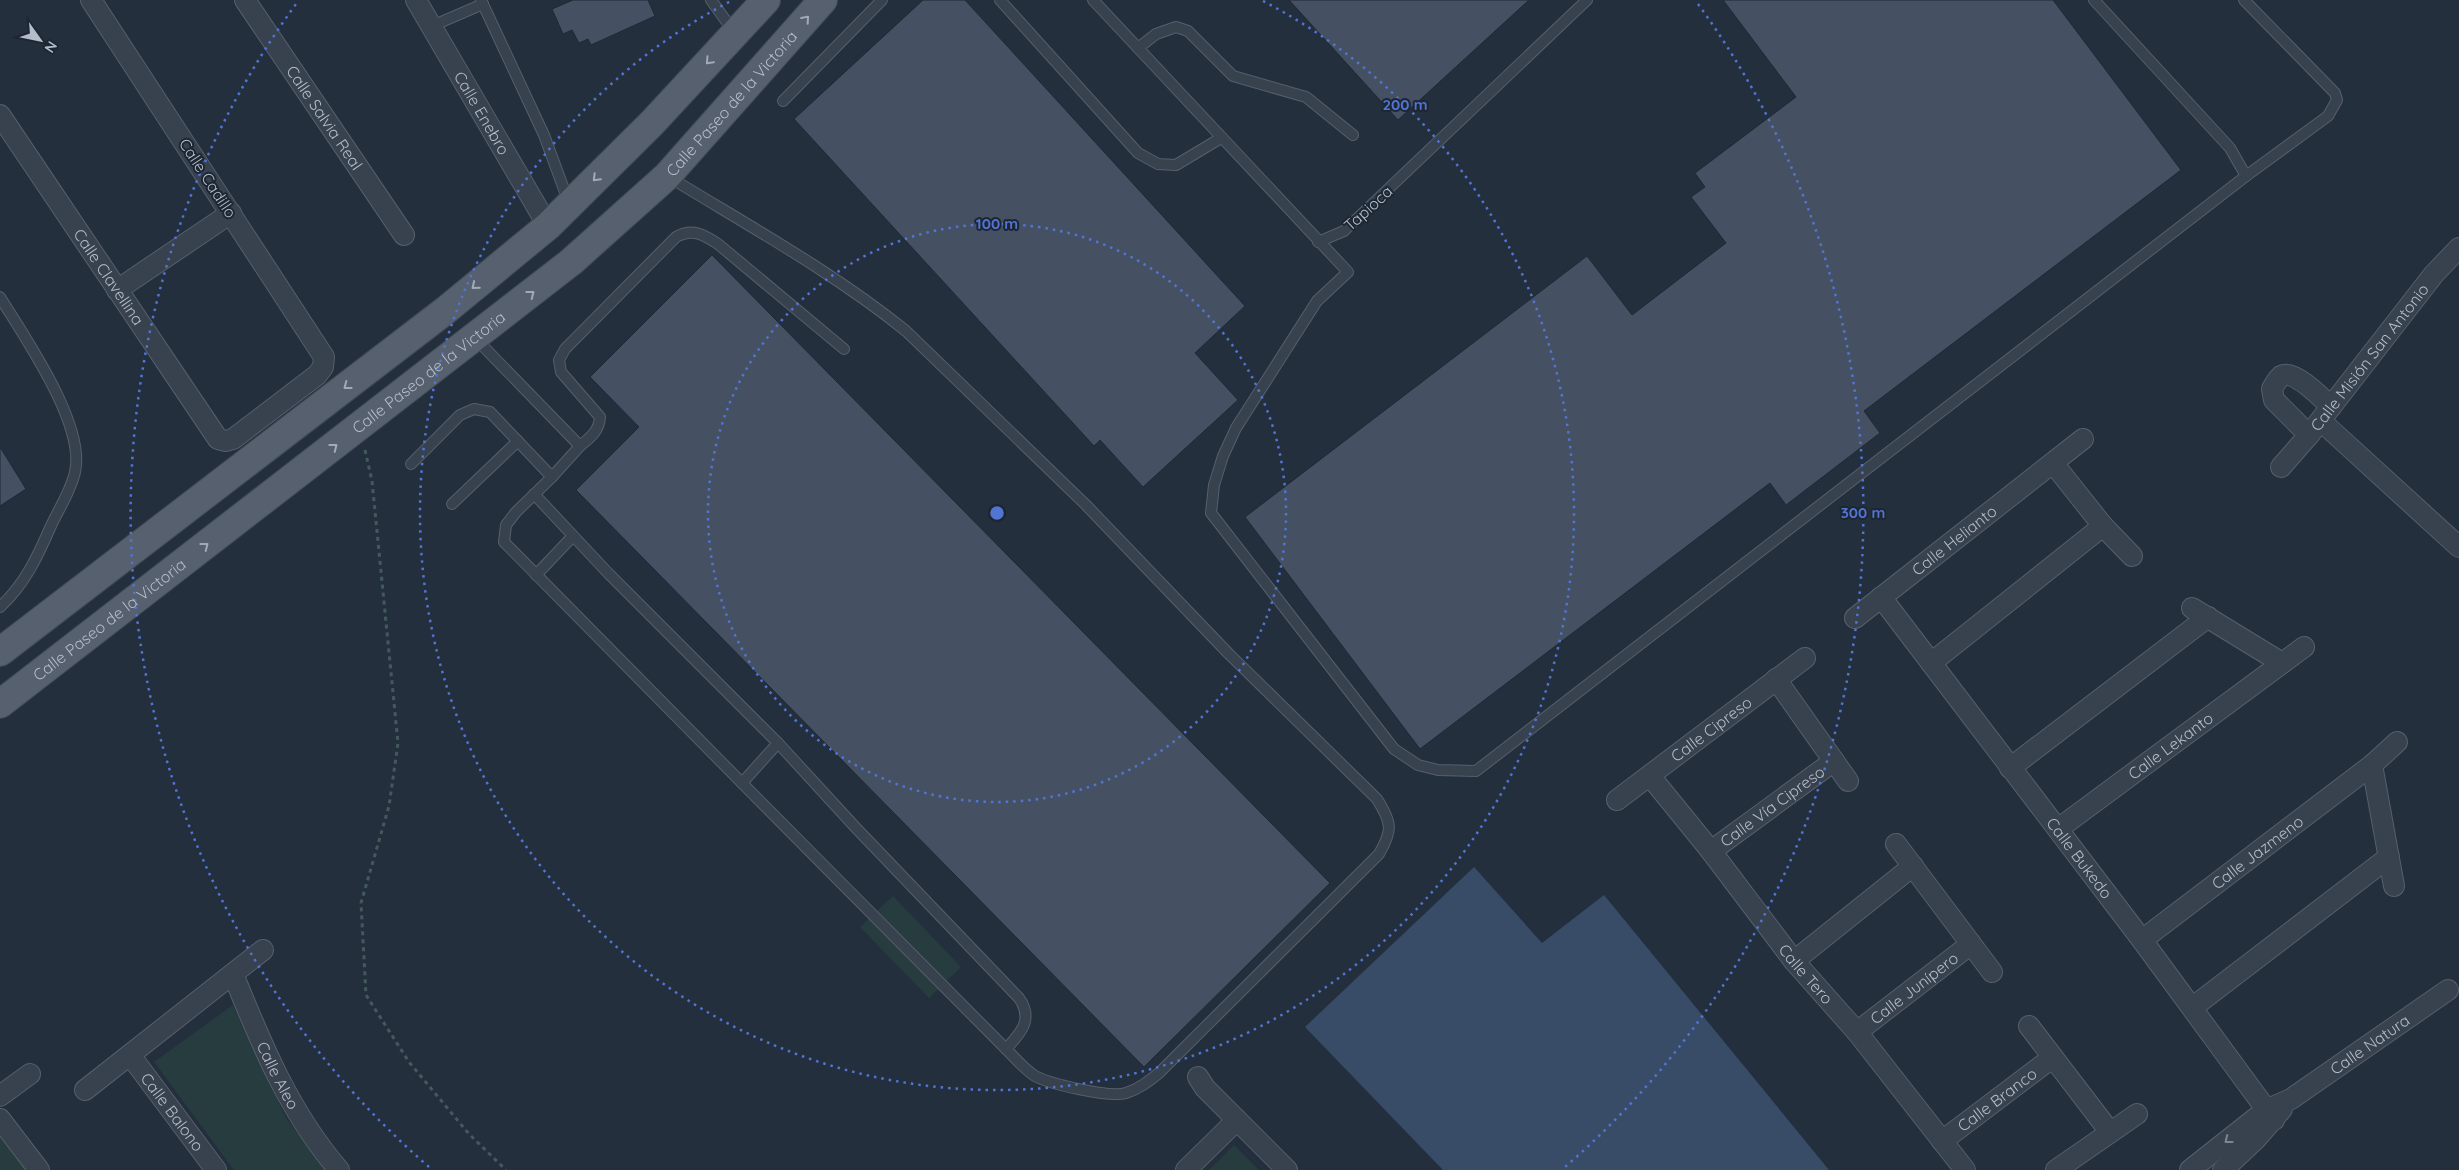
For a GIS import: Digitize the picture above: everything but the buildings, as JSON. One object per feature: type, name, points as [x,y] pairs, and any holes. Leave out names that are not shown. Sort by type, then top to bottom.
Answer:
[{"type":"main road","points":[[0,652],[438,316],[548,226],[652,123],[766,0]]},
{"type":"main road","name":"Calle Paseo de la Victoria","points":[[0,704],[571,262],[667,176],[823,0]]},
{"type":"street","name":"Calle Cadillo","points":[[91,0],[324,357],[323,367],[317,375],[233,438],[226,441],[218,440]]},
{"type":"street","name":"Calle Salvia Real","points":[[245,0],[404,235]]},
{"type":"street","name":"Calle Enebro","points":[[416,0],[548,226]]},
{"type":"street","name":"Calle Clavellina","points":[[0,115],[218,440]]},
{"type":"street","points":[[117,290],[231,213]]},
{"type":"street","name":"Calle Misión San Antonio","points":[[2281,467],[2320,421],[2434,274],[2459,248]]},
{"type":"street","points":[[2320,421],[2459,547]]},
{"type":"street","name":"Calle Helianto","points":[[1855,618],[2083,439]]},
{"type":"street","points":[[2053,463],[2103,526],[2132,556]]},
{"type":"street","points":[[1930,663],[2103,526]]},
{"type":"street","name":"Calle Bukedo","points":[[1881,598],[2193,1007],[2270,1115]]},
{"type":"street","points":[[2010,768],[2200,613],[2282,662]]},
{"type":"street","name":"Calle Lekanto","points":[[2058,829],[2304,646]]},
{"type":"street","name":"Calle Cipreso","points":[[1617,800],[1805,658]]},
{"type":"street","name":"Calle Vía Cipreso","points":[[1776,679],[1848,781]]},
{"type":"street","name":"Calle Jazmeno","points":[[2142,940],[2372,765],[2397,742]]},
{"type":"street","name":"Calle Vía Cipreso","points":[[1711,851],[1834,761]]},
{"type":"street","points":[[2372,765],[2394,886]]},
{"type":"street","name":"Calle Tero","points":[[1650,776],[1711,851],[1794,961],[1858,1032],[1965,1170]]},
{"type":"street","points":[[1896,844],[1992,972]]},
{"type":"street","points":[[2193,1007],[2389,857]]},
{"type":"street","points":[[1794,961],[1912,866]]},
{"type":"street","name":"Calle Junípero","points":[[1858,1032],[1971,944]]},
{"type":"street","points":[[85,1090],[263,950]]},
{"type":"street","name":"Calle Aleo","points":[[233,974],[265,1053],[283,1090],[304,1124],[338,1170]]},
{"type":"street","name":"Calle Natura","points":[[2190,1170],[2448,990]]},
{"type":"street","points":[[2029,1026],[2110,1132]]},
{"type":"street","name":"Calle Balono","points":[[130,1055],[216,1170]]},
{"type":"street","name":"Calle Branco","points":[[1942,1140],[2052,1058]]},
{"type":"street","points":[[0,1096],[30,1074]]},
{"type":"street","points":[[1198,1077],[1205,1088],[1287,1170]]},
{"type":"street","points":[[2067,1167],[2110,1132],[2137,1114]]},
{"type":"street","name":"Calle Natura","points":[[2223,1170],[2270,1115]]},
{"type":"street","points":[[0,1119],[39,1170]]},
{"type":"street","points":[[1186,1170],[1237,1120]]},
{"type":"lane","points":[[711,0],[735,34]]},
{"type":"lane","points":[[783,101],[882,0]]},
{"type":"lane","points":[[1000,0],[1138,153],[1158,164],[1176,165],[1221,138]]},
{"type":"lane","points":[[1093,0],[1348,272],[1317,301],[1236,428],[1214,485],[1211,513],[1394,749],[1418,765],[1438,770],[1476,771],[2246,176],[2328,116],[2337,100],[2335,93],[2244,0]]},
{"type":"lane","name":"Tapioca","points":[[1318,242],[1344,231],[1587,0]]},
{"type":"lane","points":[[2094,0],[2230,148],[2246,176]]},
{"type":"lane","points":[[432,26],[482,2],[544,136],[569,204]]},
{"type":"lane","points":[[1138,48],[1156,34],[1176,27],[1188,31],[1233,76],[1306,96],[1353,136]]},
{"type":"lane","points":[[667,176],[832,277],[875,306],[906,331],[1086,505],[1228,654],[1377,799],[1389,818],[1389,836],[1379,854],[1159,1073],[1138,1088],[1124,1094],[1072,1088],[1035,1076],[1006,1050],[504,542],[506,525],[600,426],[600,417],[561,372],[559,360],[565,349],[676,237],[686,232],[697,232],[718,244],[844,349]]},
{"type":"lane","points":[[0,298],[34,353],[66,413],[77,451],[75,473],[38,555],[24,580],[0,608]]},
{"type":"lane","points":[[475,338],[580,446]]},
{"type":"lane","points":[[411,464],[460,415],[474,409],[490,412],[552,477]]},
{"type":"lane","points":[[452,504],[518,441]]},
{"type":"lane","points":[[534,494],[778,744],[862,836],[1019,998],[1026,1008],[1025,1022],[1021,1034],[1006,1050]]},
{"type":"lane","points":[[536,575],[573,536]]},
{"type":"lane","points":[[742,783],[778,744]]},
{"type":"path","points":[[359,428],[372,481],[398,743],[389,806],[361,903],[366,996],[409,1062],[469,1134],[506,1170]]},
{"type":"green space","points":[[893,896],[961,967],[929,998],[860,927]]},
{"type":"green space","points":[[233,1005],[286,1118],[325,1170],[234,1170],[154,1062]]},
{"type":"green space","points":[[0,1132],[28,1170],[0,1170]]},
{"type":"green space","points":[[1234,1145],[1259,1170],[1209,1170]]},
{"type":"water","points":[[1474,867],[1542,943],[1604,895],[1829,1170],[1443,1170],[1305,1027]]}]
